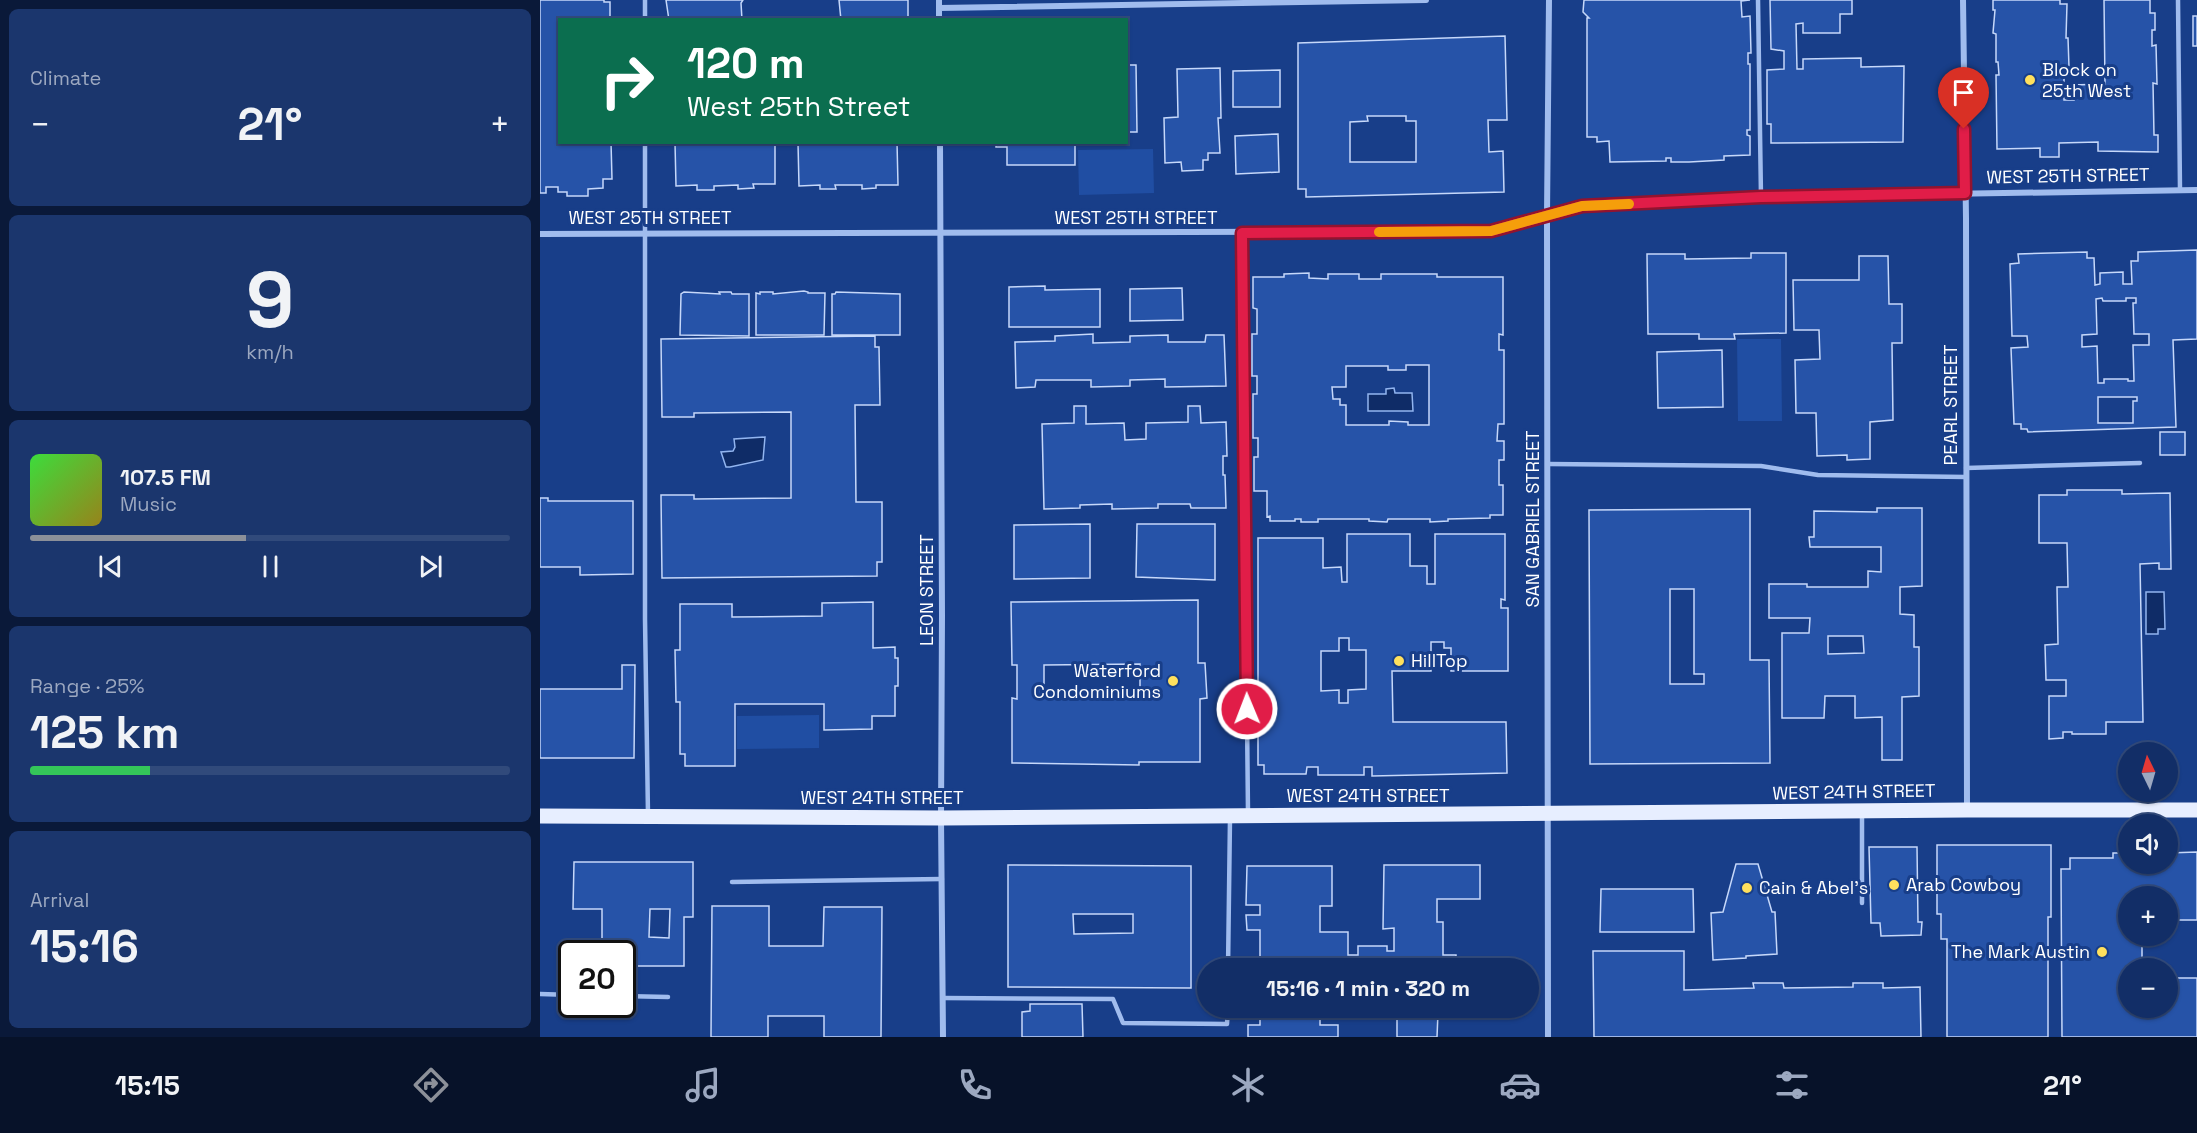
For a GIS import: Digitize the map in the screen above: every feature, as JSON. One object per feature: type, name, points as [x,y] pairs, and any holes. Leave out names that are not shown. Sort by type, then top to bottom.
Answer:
[{"type":"main road","name":"WEST 24TH STREET","points":[[540,816],[941,818],[2197,810]]},
{"type":"street","points":[[939,4],[1426,0]]},
{"type":"street","name":"SAN GABRIEL STREET","points":[[1548,1037],[1549,0]]},
{"type":"street","name":"PEARL STREET","points":[[1963,0],[1967,810]]},
{"type":"street","name":"LEON STREET","points":[[940,144],[943,1037]]},
{"type":"street","name":"WEST 25TH STREET","points":[[540,234],[1491,231],[1582,206],[1761,197],[2197,190]]},
{"type":"lane","points":[[645,0],[645,18]]},
{"type":"lane","points":[[1758,0],[1761,197]]},
{"type":"lane","points":[[2178,0],[2180,190]]},
{"type":"lane","points":[[645,144],[648,818]]},
{"type":"lane","points":[[1242,233],[1248,816]]},
{"type":"lane","points":[[1966,468],[2140,463]]},
{"type":"lane","points":[[1548,464],[1761,466],[1818,475],[1966,477]]},
{"type":"lane","points":[[1862,811],[1863,903]]},
{"type":"lane","points":[[1228,958],[1230,816]]},
{"type":"lane","points":[[732,882],[942,879]]},
{"type":"lane","points":[[540,994],[558,995]]},
{"type":"lane","points":[[636,996],[668,997]]},
{"type":"lane","points":[[943,998],[1113,999],[1123,1023],[1227,1024],[1227,1018]]},
{"type":"shaded area","points":[[1153,149],[1154,193],[1079,195],[1078,150]]},
{"type":"shaded area","points":[[1737,339],[1781,339],[1782,421],[1738,421]]},
{"type":"shaded area","points":[[1394,388],[1395,393],[1412,393],[1413,411],[1368,411],[1368,394],[1386,394],[1386,389]]},
{"type":"shaded area","points":[[765,437],[763,460],[726,467],[721,452],[733,451],[734,439]]},
{"type":"shaded area","points":[[2146,592],[2164,592],[2165,629],[2158,629],[2158,634],[2146,634]]},
{"type":"shaded area","points":[[819,715],[819,748],[737,749],[737,716]]},
{"type":"building","points":[[540,0],[604,0],[604,2],[610,2],[610,18],[558,18],[558,144],[611,144],[612,179],[603,179],[603,188],[588,189],[588,196],[567,196],[567,192],[558,192],[558,187],[546,187],[546,193],[540,193]]},
{"type":"building","points":[[666,0],[743,0],[741,3],[742,18],[669,18]]},
{"type":"building","points":[[839,0],[908,0],[908,18],[841,18]]},
{"type":"building","points":[[1584,0],[1750,0],[1741,1],[1742,17],[1750,16],[1751,53],[1748,53],[1748,64],[1750,64],[1750,130],[1747,130],[1747,135],[1750,136],[1750,155],[1724,156],[1724,160],[1689,162],[1671,162],[1671,158],[1666,158],[1666,161],[1610,162],[1609,141],[1597,142],[1597,137],[1587,137],[1587,18],[1589,18],[1583,12]]},
{"type":"building","points":[[1770,0],[1852,0],[1852,14],[1840,14],[1840,33],[1803,33],[1803,23],[1796,24],[1797,69],[1803,69],[1803,59],[1861,58],[1861,67],[1904,66],[1903,142],[1771,143],[1771,124],[1767,124],[1767,70],[1784,69],[1784,51],[1771,49]]},
{"type":"building","name":"Block on 25th West","points":[[1993,0],[2060,0],[2060,4],[2067,4],[2066,38],[2068,38],[2069,67],[2059,67],[2059,77],[2064,77],[2064,100],[2074,100],[2073,85],[2105,84],[2104,0],[2150,0],[2150,13],[2155,13],[2152,46],[2156,45],[2157,84],[2153,83],[2154,135],[2158,135],[2158,152],[2098,151],[2098,142],[2059,143],[2059,157],[2040,157],[2040,148],[1997,149],[1996,75],[1999,75],[1998,62],[1996,62],[1996,34],[1993,33],[1995,10],[1993,10]]},
{"type":"building","points":[[2193,16],[2197,16],[2197,46],[2193,46]]},
{"type":"building","points":[[1505,36],[1507,120],[1488,120],[1489,152],[1503,151],[1504,192],[1306,197],[1306,189],[1298,189],[1298,43]],"holes":[[[1367,116],[1406,116],[1406,121],[1416,121],[1416,162],[1350,162],[1350,122],[1368,121]]]},
{"type":"building","points":[[1128,65],[1136,65],[1137,132],[1128,132]]},
{"type":"building","points":[[1220,68],[1221,118],[1218,118],[1220,153],[1208,153],[1208,160],[1203,160],[1203,170],[1182,171],[1181,162],[1165,163],[1164,118],[1178,117],[1177,69]]},
{"type":"building","points":[[1280,70],[1280,107],[1233,107],[1233,71]]},
{"type":"building","points":[[1278,134],[1279,172],[1236,174],[1235,136]]},
{"type":"building","points":[[675,144],[775,144],[775,184],[753,184],[754,188],[738,189],[738,185],[714,186],[714,190],[697,190],[697,185],[676,186]]},
{"type":"building","points":[[798,144],[897,144],[898,185],[876,185],[876,188],[862,189],[862,185],[835,185],[836,189],[820,189],[820,185],[799,186]]},
{"type":"building","points":[[996,144],[1075,144],[1075,165],[1007,165],[1007,147],[996,147]]},
{"type":"building","points":[[2197,250],[2197,339],[2173,340],[2176,427],[2028,432],[2027,429],[2021,429],[2021,424],[2014,424],[2011,348],[2028,347],[2027,336],[2012,336],[2010,264],[2019,263],[2018,254],[2087,252],[2087,258],[2094,258],[2095,285],[2100,284],[2100,273],[2123,272],[2123,284],[2132,284],[2131,261],[2138,261],[2138,252]],"holes":[[[2102,298],[2103,301],[2126,301],[2126,298],[2136,298],[2136,303],[2133,303],[2134,334],[2149,334],[2149,345],[2133,345],[2134,381],[2104,379],[2104,383],[2098,383],[2097,346],[2082,347],[2082,335],[2097,334],[2096,299]],[[2098,397],[2137,397],[2137,401],[2133,401],[2133,423],[2098,423]]]},
{"type":"building","points":[[1751,253],[1786,253],[1786,333],[1734,334],[1735,339],[1699,339],[1699,334],[1648,334],[1647,254],[1685,254],[1685,259],[1751,258]]},
{"type":"building","points":[[1859,256],[1888,256],[1889,304],[1902,304],[1902,343],[1892,343],[1893,420],[1870,422],[1870,459],[1847,460],[1847,455],[1817,456],[1816,413],[1796,413],[1795,360],[1820,359],[1819,330],[1794,330],[1793,280],[1859,280]]},
{"type":"building","points":[[1309,273],[1309,278],[1328,279],[1328,274],[1359,274],[1359,279],[1381,279],[1381,274],[1503,277],[1503,335],[1499,334],[1499,350],[1504,350],[1504,424],[1498,424],[1497,441],[1504,441],[1504,460],[1499,460],[1499,485],[1503,485],[1503,515],[1430,522],[1430,519],[1388,519],[1387,522],[1369,521],[1369,519],[1318,519],[1318,522],[1301,522],[1301,519],[1270,521],[1270,516],[1267,517],[1267,491],[1254,491],[1254,457],[1258,457],[1258,438],[1253,438],[1253,394],[1257,394],[1257,376],[1252,376],[1252,334],[1257,334],[1257,309],[1253,308],[1253,277],[1284,277],[1284,274]],"holes":[[[1406,365],[1429,365],[1429,425],[1408,425],[1408,422],[1389,421],[1389,425],[1346,425],[1346,405],[1340,405],[1340,399],[1333,399],[1332,387],[1346,387],[1346,366],[1388,366],[1388,370],[1406,370]]]},
{"type":"building","points":[[1045,286],[1045,290],[1100,289],[1100,327],[1009,327],[1009,287]]},
{"type":"building","points":[[1182,288],[1183,320],[1130,321],[1130,289]]},
{"type":"building","points":[[684,292],[749,294],[749,336],[680,335],[681,294]]},
{"type":"building","points":[[760,292],[825,293],[824,335],[756,335],[756,293],[760,294]]},
{"type":"building","points":[[836,292],[900,294],[900,335],[832,335],[832,294]]},
{"type":"building","points":[[1093,334],[1093,343],[1130,342],[1130,336],[1168,335],[1168,342],[1205,342],[1206,335],[1224,335],[1226,386],[1165,387],[1165,379],[1130,380],[1130,386],[1091,387],[1091,380],[1036,380],[1035,387],[1016,388],[1015,342],[1055,341],[1055,336]]},
{"type":"building","points":[[875,336],[875,347],[879,347],[880,405],[855,405],[856,502],[882,502],[882,562],[877,562],[877,576],[662,578],[661,495],[694,495],[694,499],[791,498],[791,412],[694,413],[694,417],[662,417],[661,339]]},
{"type":"building","points":[[1722,350],[1723,407],[1658,408],[1657,352]]},
{"type":"building","points":[[1074,406],[1086,406],[1086,424],[1124,423],[1125,440],[1146,439],[1146,423],[1188,422],[1188,406],[1200,406],[1201,423],[1226,422],[1227,456],[1223,456],[1223,475],[1225,475],[1226,508],[1191,508],[1190,504],[1158,504],[1158,508],[1112,509],[1112,504],[1044,509],[1042,424],[1074,423]]},
{"type":"building","points":[[2160,432],[2185,432],[2185,455],[2160,455]]},
{"type":"building","points":[[2067,490],[2122,490],[2122,494],[2170,493],[2171,569],[2159,569],[2159,563],[2140,564],[2143,722],[2106,722],[2106,734],[2063,732],[2063,738],[2049,739],[2049,696],[2066,696],[2066,680],[2046,680],[2045,645],[2058,644],[2057,587],[2068,587],[2067,543],[2039,543],[2039,495],[2067,495]]},
{"type":"building","points":[[540,498],[548,498],[548,501],[633,501],[633,574],[580,575],[580,567],[540,567]]},
{"type":"building","points":[[1877,508],[1922,508],[1922,586],[1900,587],[1900,614],[1914,615],[1914,647],[1919,647],[1919,696],[1902,697],[1902,760],[1882,760],[1882,717],[1855,718],[1855,696],[1825,696],[1824,718],[1782,718],[1782,633],[1809,633],[1810,618],[1769,618],[1769,584],[1807,584],[1807,587],[1868,587],[1868,571],[1881,572],[1881,547],[1810,547],[1809,537],[1814,537],[1814,511],[1877,512]],"holes":[[[1828,636],[1863,636],[1864,653],[1828,654]]]},
{"type":"building","points":[[1750,509],[1750,660],[1769,660],[1770,763],[1590,764],[1589,510]],"holes":[[[1670,589],[1694,589],[1694,674],[1704,674],[1704,684],[1670,684]]]},
{"type":"building","points":[[1090,524],[1090,578],[1014,579],[1014,525]]},
{"type":"building","points":[[1137,524],[1215,524],[1215,580],[1136,577]]},
{"type":"building","name":"HillTop","points":[[1347,534],[1410,534],[1410,566],[1427,566],[1427,584],[1435,584],[1435,534],[1505,534],[1505,600],[1501,599],[1501,608],[1508,608],[1508,671],[1451,671],[1451,648],[1444,648],[1444,642],[1431,642],[1431,671],[1392,671],[1393,722],[1506,722],[1507,773],[1372,776],[1372,767],[1364,767],[1364,775],[1318,775],[1318,767],[1307,767],[1306,774],[1264,774],[1264,765],[1258,765],[1258,538],[1323,538],[1323,568],[1341,567],[1342,582],[1347,582]],"holes":[[[1339,638],[1349,638],[1349,650],[1366,650],[1366,689],[1348,690],[1348,703],[1339,703],[1339,690],[1321,691],[1321,651],[1339,651]]]},
{"type":"building","name":"Waterford Condominiums","points":[[1198,600],[1198,663],[1205,663],[1207,698],[1200,699],[1200,762],[1139,762],[1139,765],[1012,763],[1012,698],[1017,699],[1017,665],[1012,665],[1011,602]],"holes":[[[1140,664],[1140,697],[1044,698],[1044,665]]]},
{"type":"building","points":[[873,602],[873,648],[895,647],[895,658],[898,658],[895,716],[872,716],[872,729],[824,730],[824,704],[735,704],[735,766],[685,766],[685,754],[680,754],[680,702],[676,702],[675,650],[680,650],[680,604],[732,604],[732,617],[822,616],[822,603]]},
{"type":"building","points":[[622,665],[635,665],[634,758],[540,758],[540,689],[622,689]]},
{"type":"building","points":[[1937,845],[2051,845],[2051,917],[2048,917],[2048,1037],[1947,1037],[1947,939],[1941,939],[1941,914],[1937,914]]},
{"type":"building","name":"Arab Cowboy","points":[[1869,847],[1917,847],[1918,922],[1922,922],[1921,935],[1881,936],[1880,923],[1871,923]]},
{"type":"building","name":"The Mark Austin","points":[[2197,852],[2197,920],[2178,920],[2178,886],[2118,886],[2118,946],[2142,946],[2142,958],[2118,958],[2118,1018],[2178,1018],[2178,978],[2197,978],[2197,1037],[2062,1037],[2061,869],[2070,869],[2070,858],[2113,858],[2113,853],[2118,853],[2118,874],[2178,874],[2178,853]]},
{"type":"building","points":[[574,862],[693,862],[693,917],[684,917],[684,966],[636,966],[636,940],[602,940],[602,909],[573,909]],"holes":[[[650,909],[670,909],[669,938],[649,937]]]},
{"type":"building","name":"Cain & Abel's","points":[[1736,864],[1758,864],[1772,912],[1775,912],[1777,954],[1713,960],[1711,913],[1723,912]]},
{"type":"building","points":[[1008,865],[1191,866],[1191,988],[1008,987]],"holes":[[[1073,914],[1133,914],[1133,933],[1074,934]]]},
{"type":"building","points":[[1384,865],[1480,865],[1480,899],[1437,899],[1437,922],[1443,922],[1443,955],[1456,955],[1456,958],[1260,958],[1260,930],[1247,930],[1246,915],[1260,915],[1260,905],[1246,905],[1247,866],[1332,866],[1332,906],[1320,906],[1320,932],[1348,932],[1348,955],[1358,955],[1358,946],[1387,946],[1387,951],[1394,951],[1394,928],[1383,929]]},
{"type":"building","points":[[1601,889],[1693,889],[1694,932],[1600,932]]},
{"type":"building","points":[[712,906],[769,906],[769,946],[823,946],[824,907],[882,907],[881,1037],[824,1037],[824,1016],[768,1016],[768,1037],[711,1037]]},
{"type":"building","points":[[1593,951],[1684,951],[1684,990],[1754,988],[1753,983],[1783,983],[1784,988],[1853,987],[1853,983],[1883,983],[1883,988],[1920,987],[1921,1037],[1594,1037]]},
{"type":"building","points":[[1030,1004],[1082,1004],[1083,1037],[1022,1037],[1022,1012],[1030,1011]]},
{"type":"building","points":[[1260,1018],[1320,1018],[1320,1025],[1338,1025],[1338,1037],[1248,1037],[1248,1025],[1260,1025]]},
{"type":"building","points":[[1397,1018],[1438,1018],[1437,1037],[1397,1037]]},
{"type":"slow traffic","points":[[1379,232],[1491,231],[1582,206],[1629,204]]},
{"type":"place","name":"Block on 25th West","points":[[2030,80]]},
{"type":"place","name":"HillTop","points":[[1399,661]]},
{"type":"place","name":"Waterford Condominiums","points":[[1173,681]]},
{"type":"place","name":"Arab Cowboy","points":[[1894,885]]},
{"type":"place","name":"Cain & Abel's","points":[[1747,888]]},
{"type":"place","name":"The Mark Austin","points":[[2102,952]]},
{"type":"route","points":[[1247,709],[1242,233],[1491,231],[1582,206],[1761,197],[1965,193],[1964,129]]}]
